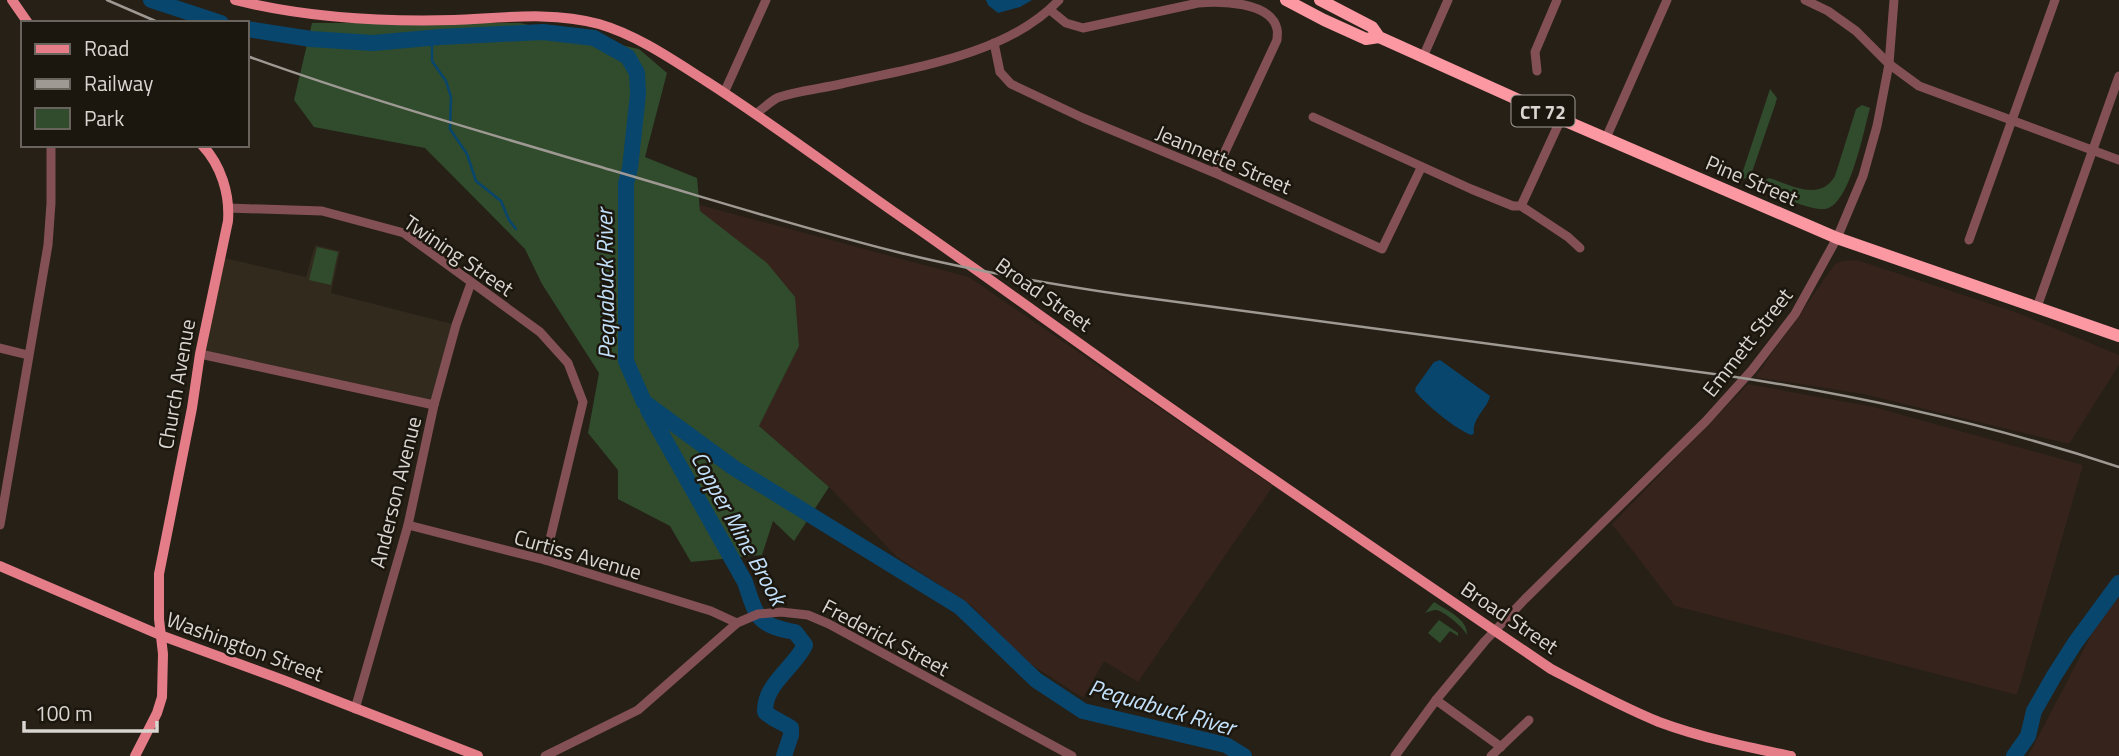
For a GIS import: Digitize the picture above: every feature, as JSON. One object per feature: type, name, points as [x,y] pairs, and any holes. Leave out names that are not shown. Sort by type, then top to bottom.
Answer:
[{"type":"highway","name":"Pine Street","points":[[1286,0],[1366,39],[1379,37]]},
{"type":"highway","name":"Pine Street","points":[[1321,0],[1372,27],[1379,37],[1837,238],[2119,337]]},
{"type":"main road","points":[[12,0],[27,21]]},
{"type":"main road","name":"Broad Street","points":[[235,0],[268,8],[370,21],[536,16],[566,18],[601,25],[646,45],[756,114],[1154,396],[1551,669],[1605,698],[1659,722],[1791,756]]},
{"type":"main road","name":"Church Avenue","points":[[135,756],[157,713],[162,697],[159,574],[229,208],[218,168],[203,147]]},
{"type":"main road","name":"Washington Street","points":[[0,566],[160,635],[478,756]]},
{"type":"street","points":[[724,93],[766,0]]},
{"type":"street","points":[[756,114],[777,98],[961,56],[994,43],[1050,10],[1059,0]]},
{"type":"street","points":[[1423,57],[1447,0]]},
{"type":"street","points":[[1537,71],[1535,52],[1557,0]]},
{"type":"street","points":[[1606,138],[1667,0]]},
{"type":"street","points":[[1805,0],[1828,10],[1856,31],[1889,64],[1919,86],[2119,160]]},
{"type":"street","name":"Emmett Street","points":[[1395,756],[1436,700],[1495,631],[1706,421],[1752,370],[1794,314],[1837,238],[1863,176],[1877,126],[1889,64],[1894,0]]},
{"type":"street","points":[[1969,240],[2055,0]]},
{"type":"street","points":[[1050,10],[1066,23],[1083,28],[1198,3],[1227,2],[1255,8],[1270,17],[1277,27],[1276,40],[1215,173]]},
{"type":"street","name":"Jeannette Street","points":[[994,43],[1000,72],[1011,84],[1382,249],[1421,167]]},
{"type":"street","points":[[2037,307],[2119,76]]},
{"type":"street","points":[[1313,117],[1421,167],[1513,206],[1521,206],[1580,248]]},
{"type":"street","points":[[1521,206],[1561,118]]},
{"type":"street","points":[[0,525],[48,246],[51,147]]},
{"type":"street","name":"Twining Street","points":[[229,208],[311,210],[394,229],[413,239],[540,332],[568,363],[583,402],[545,560]]},
{"type":"street","name":"Anderson Avenue","points":[[355,709],[408,525],[434,405],[456,325],[471,283]]},
{"type":"street","points":[[0,348],[28,355]]},
{"type":"street","points":[[200,354],[434,405]]},
{"type":"street","name":"Curtiss Avenue","points":[[408,525],[545,560],[711,611],[737,623]]},
{"type":"street","name":"Frederick Street","points":[[545,756],[638,710],[737,623],[768,612],[792,612],[829,624],[1072,756]]},
{"type":"street","points":[[1436,700],[1501,747]]},
{"type":"street","points":[[1491,756],[1529,720]]},
{"type":"shaded area","points":[[700,205],[969,277],[1273,486],[1138,682],[1104,661],[1083,698],[1026,661],[972,606],[897,557],[829,487],[759,426],[799,346],[700,211]]},
{"type":"shaded area","points":[[315,245],[340,251],[331,293],[456,325],[434,405],[200,354],[220,257],[306,277]]},
{"type":"shaded area","points":[[1857,260],[2015,312],[2119,355],[2119,365],[2069,444],[1863,394],[1755,377],[1835,264]]},
{"type":"shaded area","points":[[1748,384],[1874,407],[2083,465],[2017,695],[1675,606],[1612,524]]},
{"type":"shaded area","points":[[2119,597],[2119,756],[2028,756],[2096,626]]},
{"type":"green space","points":[[312,23],[520,23],[639,49],[667,73],[645,157],[697,178],[700,211],[767,263],[795,297],[799,346],[759,426],[829,487],[794,541],[773,521],[762,555],[691,562],[670,526],[618,499],[618,470],[588,433],[599,373],[542,284],[525,249],[425,148],[314,127],[294,100]]},
{"type":"green space","points":[[1770,89],[1777,98],[1775,105],[1751,175],[1742,180],[1738,178],[1742,174]]},
{"type":"green space","points":[[1862,105],[1870,108],[1860,148],[1849,181],[1834,205],[1818,209],[1793,202],[1763,188],[1764,181],[1769,178],[1813,190],[1829,184],[1835,176],[1856,109]]},
{"type":"green space","points":[[317,247],[338,252],[331,285],[309,280]]},
{"type":"green space","points":[[1434,602],[1464,624],[1467,635],[1440,611],[1425,613]]},
{"type":"green space","points":[[1439,620],[1458,633],[1458,636],[1450,631],[1440,643],[1428,633]]},
{"type":"water","points":[[986,0],[1032,0],[1020,7],[998,13]]},
{"type":"water","points":[[1440,360],[1490,396],[1477,418],[1472,435],[1442,416],[1415,391],[1434,362]]},
{"type":"waterway","name":"Pequabuck River","points":[[151,0],[215,21]]},
{"type":"waterway","name":"Pequabuck River","points":[[248,29],[311,39],[373,43],[543,32],[594,38],[628,57],[637,73],[638,94],[626,183],[626,361],[644,402],[734,468],[960,607],[1036,680],[1083,711],[1226,745],[1244,756]]},
{"type":"waterway","points":[[432,38],[432,61],[446,81],[451,97],[450,129],[467,154],[476,181],[501,201],[516,229]]},
{"type":"waterway","name":"Copper Mine Brook","points":[[648,410],[745,582],[760,618],[772,626],[795,632],[805,645],[774,685],[766,702],[765,712],[791,728],[784,756]]},
{"type":"waterway","name":"Pequabuck River","points":[[2014,756],[2028,736],[2034,711],[2054,676],[2119,583]]},
{"type":"railway","points":[[107,0],[155,21]]},
{"type":"railway","points":[[248,56],[474,129],[792,224],[929,260],[1125,295],[1779,384],[1926,413],[2119,467]]}]
